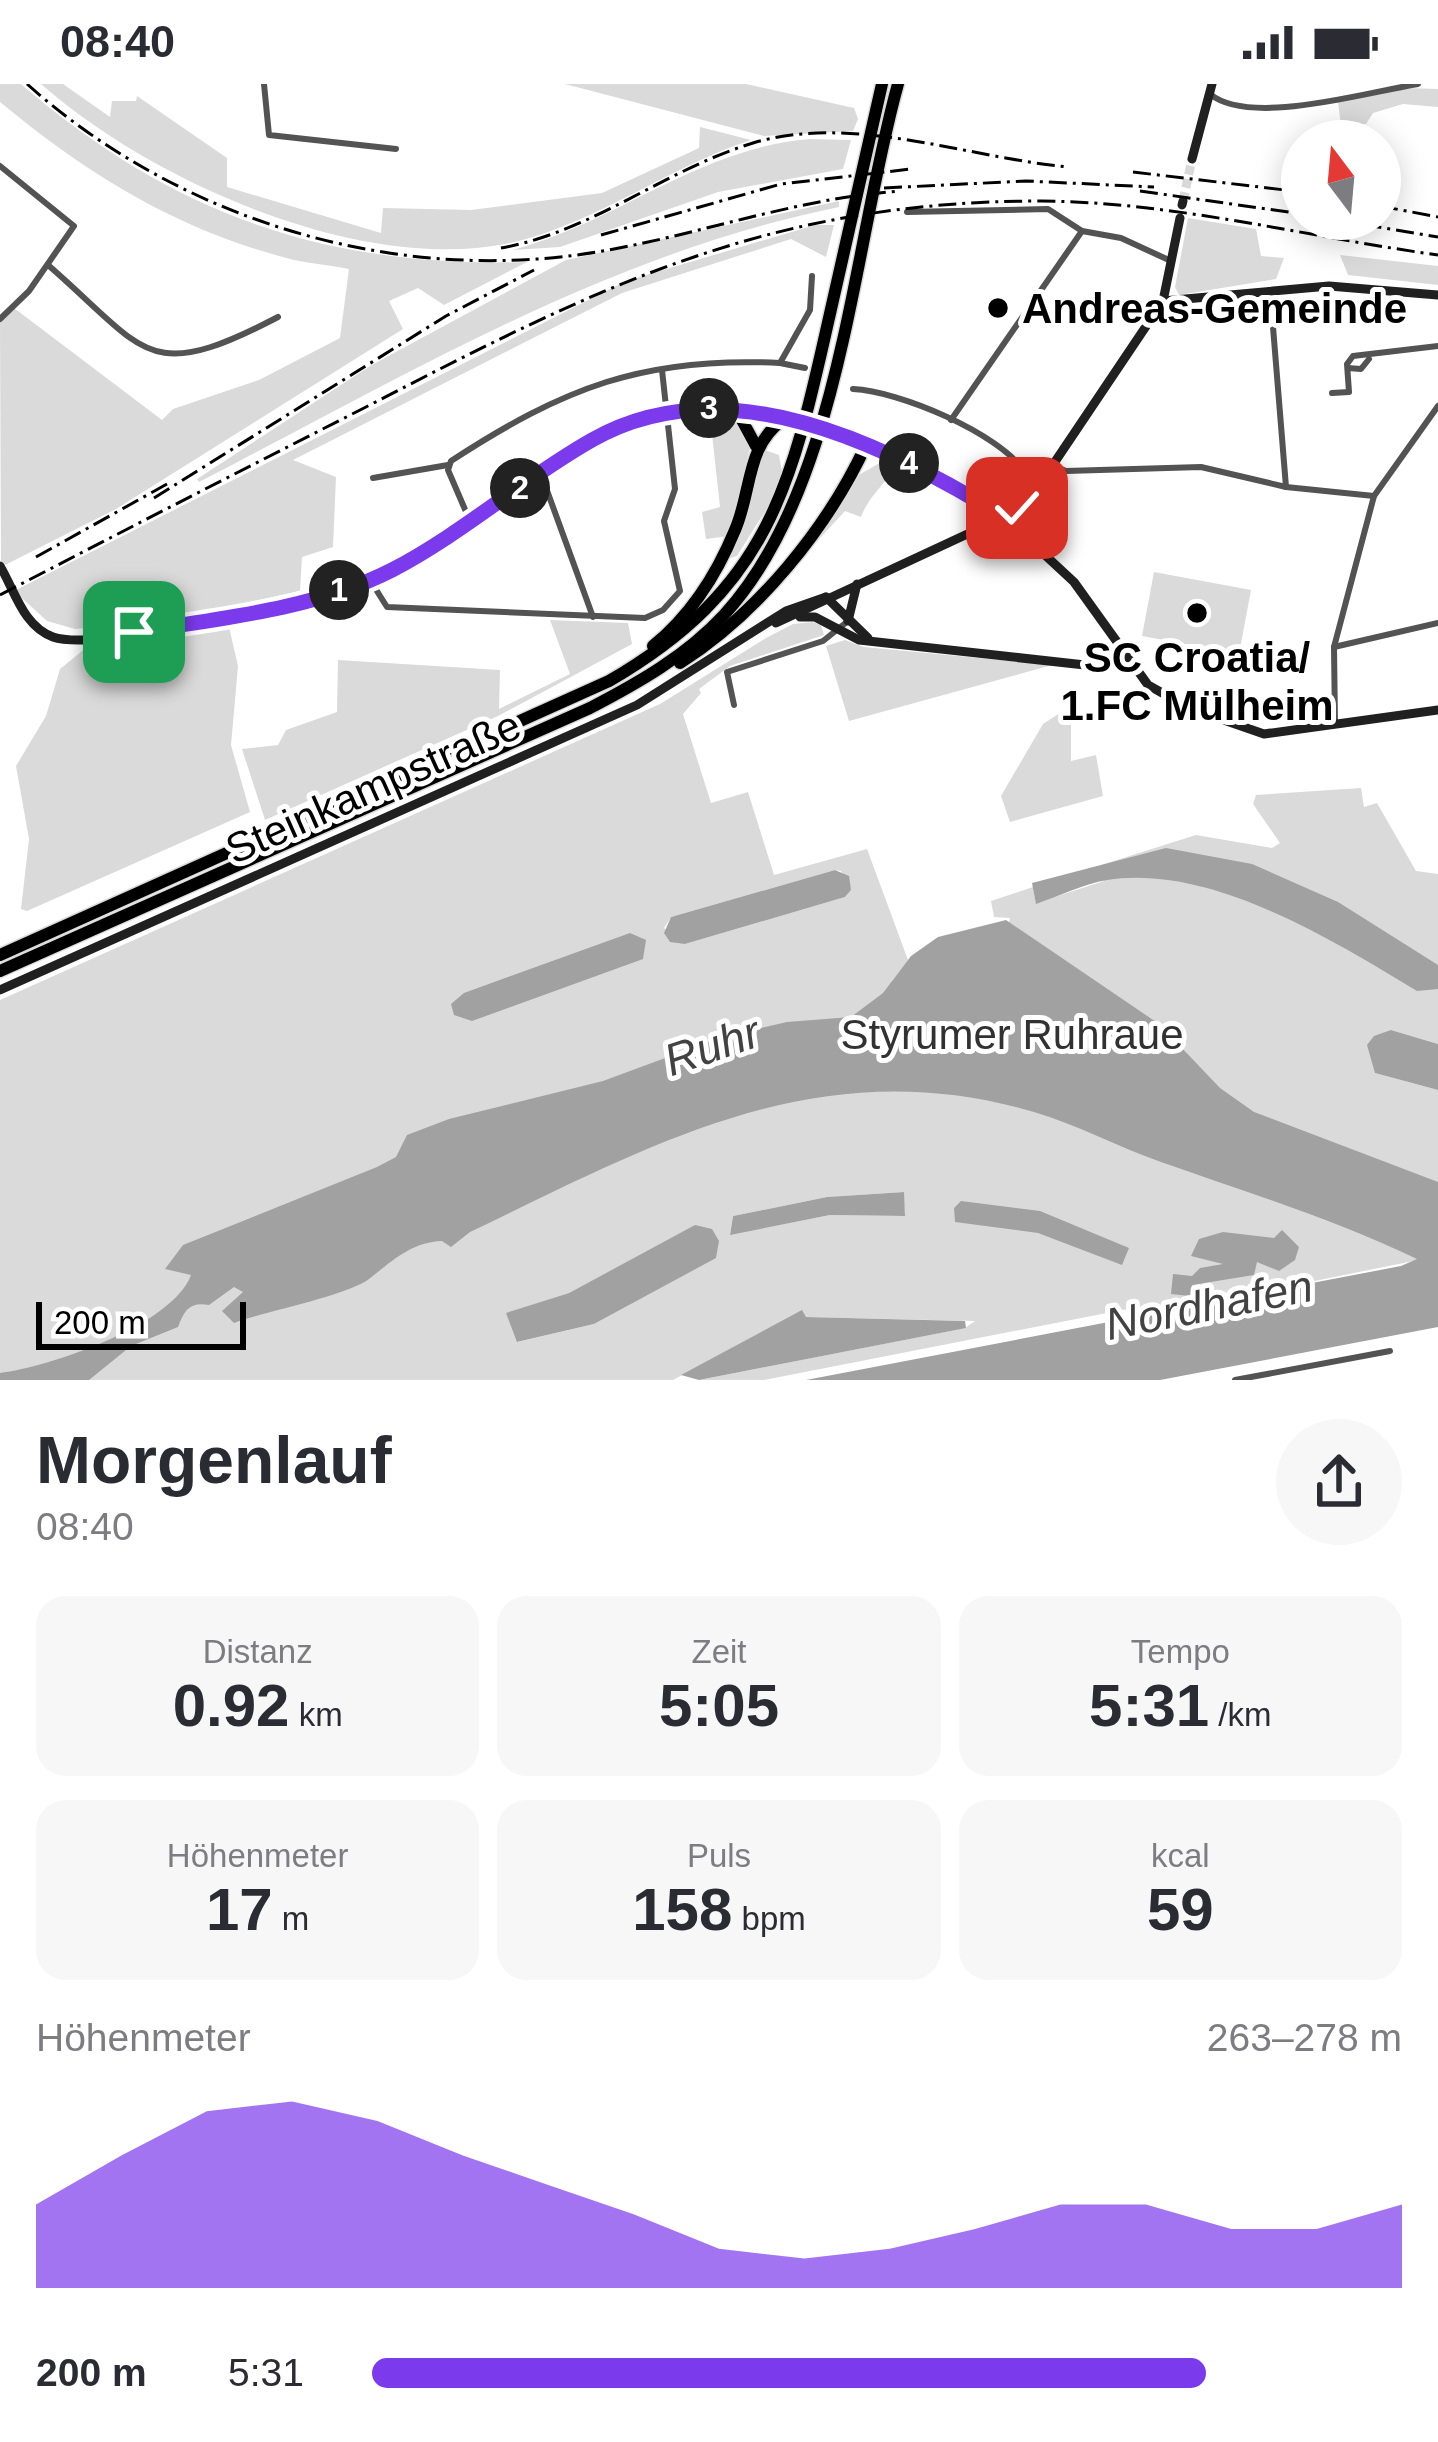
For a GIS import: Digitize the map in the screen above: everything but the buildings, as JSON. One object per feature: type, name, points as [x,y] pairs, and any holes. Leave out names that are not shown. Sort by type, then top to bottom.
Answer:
[{"type":"highway","points":[[0,955],[609,681],[667,645],[713,604],[743,568],[786,489],[813,393],[882,84]]},
{"type":"highway","points":[[635,684],[723,616],[756,576],[800,494],[898,84]]},
{"type":"highway","points":[[737,411],[750,428],[756,450]]},
{"type":"highway","points":[[609,681],[660,641],[717,570],[737,526],[756,450],[765,433],[787,420]]},
{"type":"highway","points":[[0,970],[692,655],[765,591],[817,526],[866,445]]},
{"type":"street","points":[[264,84],[269,135],[396,149]]},
{"type":"street","points":[[1192,159],[1206,86],[1236,108],[1264,108],[1418,84]]},
{"type":"street","points":[[0,166],[74,226],[48,265],[0,319]]},
{"type":"street","points":[[907,212],[1043,208],[1082,231],[1121,238],[1171,261]]},
{"type":"street","name":"Steinkampstraße","points":[[764,627],[1004,517],[1034,494],[1162,301],[1180,218]]},
{"type":"street","points":[[951,420],[1082,231]]},
{"type":"street","points":[[48,265],[114,326],[171,356],[209,349],[278,317]]},
{"type":"street","points":[[780,363],[811,310],[812,276]]},
{"type":"street","points":[[1162,301],[1329,286],[1438,295]]},
{"type":"street","points":[[1270,290],[1286,487]]},
{"type":"street","points":[[1332,393],[1348,392],[1348,368],[1354,356],[1438,346]]},
{"type":"street","points":[[1348,368],[1361,369],[1371,357]]},
{"type":"street","points":[[373,478],[448,465],[557,397],[594,383],[715,360],[805,368]]},
{"type":"street","points":[[370,580],[387,607],[645,618],[664,610],[680,591],[664,521],[674,489],[662,370]]},
{"type":"street","points":[[853,388],[871,389],[951,420],[1013,457],[1025,472]]},
{"type":"street","points":[[1335,725],[1334,646],[1375,496],[1436,418],[1438,406]]},
{"type":"street","points":[[0,566],[33,624],[72,640],[222,617],[370,580],[619,426],[668,412],[737,411],[787,420],[866,445],[1004,517],[1074,582],[1156,692],[1224,724],[1264,734],[1438,710]]},
{"type":"street","points":[[448,465],[470,521]]},
{"type":"street","points":[[1054,466],[1066,471],[1201,467],[1286,487],[1375,496]]},
{"type":"street","points":[[541,474],[593,617]]},
{"type":"street","points":[[734,705],[727,672],[823,641],[843,625],[857,584]]},
{"type":"street","points":[[826,597],[843,625]]},
{"type":"street","name":"Steinkampstraße","points":[[0,990],[637,705],[806,601],[826,597]]},
{"type":"street","points":[[788,618],[814,617],[843,625],[872,641],[1092,666],[1123,649]]},
{"type":"street","points":[[1334,646],[1438,623]]},
{"type":"street","points":[[1234,1380],[1390,1351]]},
{"type":"green space","points":[[0,84],[21,84],[136,168],[256,224],[319,243],[385,255],[527,262],[444,305],[418,288],[389,301],[403,329],[116,509],[1,567],[0,321],[14,308],[162,420],[173,409],[259,380],[340,338],[349,269],[252,248],[138,198],[68,154],[0,102]]},
{"type":"green space","points":[[41,84],[63,84],[110,117],[112,101],[136,101],[137,96],[227,158],[227,187],[381,233],[383,208],[471,210],[602,193],[699,148],[700,127],[751,140],[533,237],[473,248],[408,247],[340,236],[272,216],[206,189],[144,157]]},
{"type":"green space","points":[[565,84],[746,84],[854,108],[858,119],[853,131],[764,136]]},
{"type":"green space","points":[[1407,88],[1438,89],[1438,107],[1403,104],[1373,113],[1369,120],[1340,120],[1338,102]]},
{"type":"green space","points":[[810,139],[851,140],[843,169],[718,192],[560,247],[513,250],[551,238],[732,156]]},
{"type":"green space","points":[[839,201],[839,207],[753,228],[589,287],[197,479],[370,366],[566,260]]},
{"type":"green space","points":[[1188,218],[1256,229],[1261,256],[1284,258],[1276,279],[1179,295],[1175,287]]},
{"type":"green space","points":[[815,225],[834,225],[826,257],[791,239],[622,293],[293,460],[336,477],[333,547],[302,557],[300,591],[170,619],[75,629],[47,621],[14,591],[626,281]]},
{"type":"green space","points":[[1340,255],[1438,266],[1438,285],[1348,275]]},
{"type":"green space","points":[[710,416],[739,421],[750,447],[729,536],[706,539],[702,512],[720,507]]},
{"type":"green space","points":[[762,449],[779,455],[782,472],[772,500],[737,556],[727,559]]},
{"type":"green space","points":[[883,461],[894,466],[861,517],[845,511],[796,564],[857,476]]},
{"type":"green space","name":"SC Croatia/ 1.FC Mülheim","points":[[1154,572],[1251,590],[1239,654],[1142,636]]},
{"type":"green space","points":[[550,620],[628,623],[632,644],[498,716],[265,820],[242,749],[278,745],[286,730],[337,712],[338,660],[500,670],[499,709],[570,674]]},
{"type":"green space","points":[[813,622],[821,625],[824,635],[730,666],[699,689],[701,693],[683,714],[711,803],[748,792],[774,875],[867,849],[908,960],[892,981],[1009,922],[1010,918],[994,917],[991,901],[1033,887],[1036,903],[1104,881],[1101,865],[1196,835],[1272,848],[1280,843],[1253,804],[1256,795],[1361,788],[1364,807],[1377,803],[1416,871],[1438,874],[1438,1044],[1391,1030],[1375,1073],[1438,1090],[1438,1256],[1147,1315],[1144,1306],[764,1380],[699,1380],[965,1328],[975,1321],[805,1317],[802,1311],[673,1380],[0,1380],[0,1000],[660,704],[793,624]],"holes":[[[841,871],[851,890],[845,897],[685,944],[664,928],[671,917]],[[903,1192],[905,1216],[830,1215],[730,1234],[733,1216],[827,1197]],[[695,1226],[715,1258],[594,1324],[518,1342],[507,1313],[569,1293]]]},
{"type":"green space","points":[[229,627],[238,666],[231,745],[250,812],[27,911],[21,909],[29,839],[16,766],[46,716],[60,669],[87,647]]},
{"type":"green space","points":[[845,640],[864,647],[1052,665],[849,721],[826,646]]},
{"type":"green space","points":[[1071,711],[1071,761],[1096,755],[1103,796],[1010,822],[1001,796],[1043,724]]},
{"type":"water","points":[[1166,848],[1252,864],[1338,902],[1438,965],[1438,989],[1417,991],[1269,910],[1187,883],[1107,880],[1036,904],[1032,883]]},
{"type":"water","points":[[835,870],[849,876],[851,890],[845,897],[685,944],[670,942],[664,933],[671,917]]},
{"type":"water","name":"Styrumer Ruhraue","points":[[1006,920],[1159,1024],[1220,1088],[1254,1112],[1438,1182],[1438,1327],[1160,1380],[806,1380],[1401,1266],[1417,1259],[1323,1219],[1034,1112],[956,1095],[882,1092],[811,1099],[674,1138],[470,1232],[451,1247],[442,1241],[421,1245],[358,1285],[234,1323],[222,1311],[243,1292],[234,1287],[209,1305],[189,1308],[178,1327],[131,1346],[89,1380],[0,1380],[0,1373],[77,1353],[136,1326],[180,1293],[191,1275],[165,1269],[183,1245],[377,1167],[396,1157],[407,1135],[449,1119],[603,1081],[722,1037],[787,1022],[851,1017],[883,993],[911,956],[938,937]]},
{"type":"water","points":[[630,933],[646,940],[643,959],[472,1021],[454,1015],[451,1004],[464,993]]},
{"type":"water","points":[[1391,1030],[1438,1044],[1438,1090],[1375,1073],[1367,1045],[1374,1036]]},
{"type":"water","points":[[904,1192],[905,1216],[830,1215],[730,1235],[733,1216],[827,1197]]},
{"type":"water","points":[[961,1201],[1040,1211],[1129,1248],[1122,1265],[1038,1233],[955,1222],[954,1208]]},
{"type":"water","points":[[695,1225],[712,1229],[719,1241],[716,1258],[594,1324],[517,1342],[506,1313],[569,1293]]},
{"type":"water","points":[[1282,1230],[1299,1247],[1295,1260],[1279,1271],[1257,1262],[1254,1275],[1192,1285],[1190,1296],[1171,1294],[1173,1274],[1192,1276],[1200,1268],[1223,1264],[1191,1256],[1199,1239],[1223,1232],[1274,1238]]},
{"type":"water","points":[[802,1310],[806,1317],[965,1321],[966,1328],[699,1380],[681,1375]]},
{"type":"tunnel","points":[[1183,201],[1192,159]]},
{"type":"railway","points":[[27,84],[89,133],[156,174],[227,208],[301,234],[378,251],[457,260],[535,259],[614,249],[791,208],[900,191]]},
{"type":"railway","points":[[501,248],[566,229],[720,155],[791,135],[870,135],[1069,167]]},
{"type":"railway","points":[[601,235],[781,184],[911,169]]},
{"type":"railway","points":[[1133,172],[1281,190]]},
{"type":"railway","points":[[884,188],[1026,181],[1154,187]]},
{"type":"railway","points":[[1140,191],[1281,211]]},
{"type":"railway","points":[[0,595],[531,324],[689,259],[769,234],[854,216],[944,205],[1042,201],[1142,207],[1438,255]]},
{"type":"railway","points":[[1401,210],[1438,217]]},
{"type":"railway","points":[[1401,231],[1438,237]]},
{"type":"railway","points":[[154,498],[446,316],[534,270]]},
{"type":"railway","points":[[36,557],[167,484]]},
{"type":"place","name":"Andreas-Gemeinde","points":[[998,308]]},
{"type":"place","name":"SC Croatia/ 1.FC Mülheim","points":[[1197,613]]},
{"type":"route","points":[[134,632],[279,605],[370,580],[416,556],[591,440],[668,412],[711,408],[791,421],[900,459],[1004,517],[1017,508]]},
{"type":"water label","name":"Ruhr","points":[[712,1046]]},
{"type":"water label","name":"Nordhafen","points":[[1209,1305]]}]
